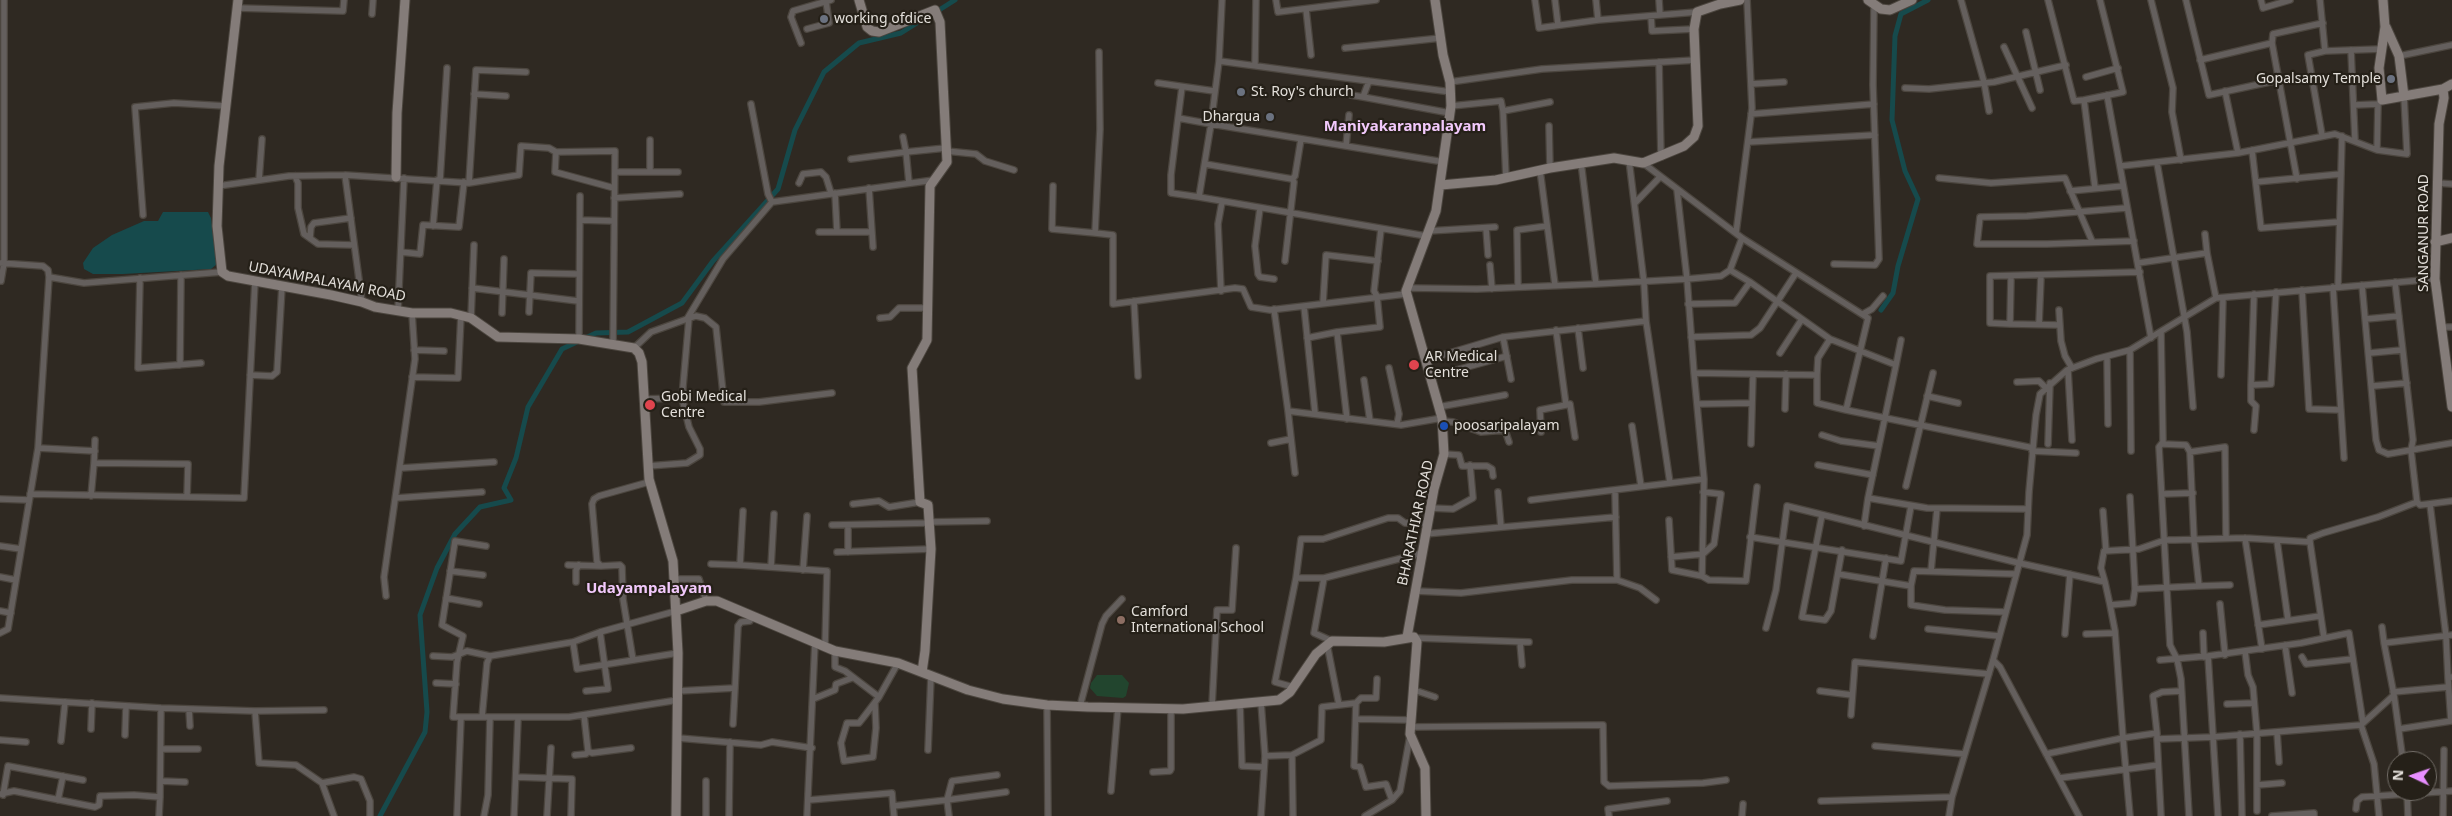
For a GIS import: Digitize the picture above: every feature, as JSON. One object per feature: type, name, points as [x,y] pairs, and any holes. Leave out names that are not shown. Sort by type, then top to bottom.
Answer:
[{"type":"main road","points":[[400,178],[397,113],[405,0]]},
{"type":"main road","points":[[859,0],[867,27],[872,31],[879,32],[935,10],[940,22],[947,162],[930,186],[927,340],[912,368],[920,502],[928,505],[931,549],[925,651],[926,674]]},
{"type":"main road","points":[[1407,291],[1436,211],[1451,109],[1450,82],[1435,0]]},
{"type":"main road","points":[[1441,185],[1506,178],[1581,162],[1614,158],[1643,163],[1684,146],[1697,132],[1694,28],[1697,12],[1735,0]]},
{"type":"main road","points":[[1871,2],[1881,9],[1890,10],[1912,0]]},
{"type":"main road","points":[[2383,0],[2385,27],[2379,68],[2380,102],[2443,89],[2452,84]]},
{"type":"main road","points":[[222,272],[217,226],[218,186],[238,4]]},
{"type":"main road","points":[[2385,27],[2399,56],[2404,96]]},
{"type":"main road","name":"SANGANUR ROAD","points":[[2443,89],[2437,183],[2435,280],[2452,407]]},
{"type":"main road","points":[[2435,242],[2452,238]]},
{"type":"main road","name":"UDAYAMPALAYAM ROAD","points":[[222,272],[228,276],[362,302],[375,307],[412,313],[451,313],[471,318],[498,337],[579,339],[634,348]]},
{"type":"main road","name":"BHARATHIAR ROAD","points":[[1407,291],[1442,420],[1444,454],[1430,508],[1415,591],[1412,637],[1414,690],[1411,727]]},
{"type":"main road","points":[[634,348],[639,353],[642,362],[649,482],[674,561],[678,653],[676,816]]},
{"type":"main road","points":[[676,611],[706,601],[717,601],[834,650],[898,663],[968,690],[1004,699],[1047,705],[1171,708],[1279,700],[1293,687],[1316,654],[1329,643],[1384,642],[1412,637]]},
{"type":"main road","points":[[1411,727],[1425,768],[1426,816]]},
{"type":"street","points":[[1,281],[4,0]]},
{"type":"street","points":[[238,4],[343,11],[344,0]]},
{"type":"street","points":[[372,14],[373,0]]},
{"type":"street","points":[[1198,198],[1205,164],[1219,61],[1222,0]]},
{"type":"street","points":[[1255,64],[1256,0]]},
{"type":"street","points":[[1276,0],[1278,12],[1376,0]]},
{"type":"street","points":[[1535,0],[1539,28],[1598,20],[1697,12]]},
{"type":"street","points":[[1556,0],[1558,25]]},
{"type":"street","points":[[1596,0],[1598,20]]},
{"type":"street","points":[[1659,0],[1660,15]]},
{"type":"street","points":[[1736,233],[1751,114],[1747,0]]},
{"type":"street","points":[[2048,0],[2074,100],[2084,100],[2123,92],[2100,0]]},
{"type":"street","points":[[2150,0],[2173,88],[2172,112],[2181,160]]},
{"type":"street","points":[[2186,0],[2209,95],[2279,80]]},
{"type":"street","points":[[2261,0],[2262,8],[2290,0]]},
{"type":"street","points":[[2320,0],[2325,51]]},
{"type":"street","points":[[801,43],[792,17],[793,11],[829,1],[829,23],[807,29]]},
{"type":"street","points":[[1834,264],[1876,265],[1878,263],[1871,2]]},
{"type":"street","points":[[1962,3],[1984,82],[1989,111]]},
{"type":"street","points":[[1306,9],[1311,55]]},
{"type":"street","points":[[1651,16],[1652,31],[1694,28]]},
{"type":"street","points":[[2297,179],[2292,142],[2272,42],[2273,34],[2323,23]]},
{"type":"street","points":[[2026,32],[2040,90]]},
{"type":"street","points":[[1345,48],[1441,38]]},
{"type":"street","points":[[2200,60],[2272,42]]},
{"type":"street","points":[[2399,56],[2452,46]]},
{"type":"street","points":[[2004,47],[2032,108]]},
{"type":"street","points":[[2322,135],[2308,55],[2325,51],[2381,49]]},
{"type":"street","points":[[2351,50],[2355,140]]},
{"type":"street","points":[[1095,233],[1100,129],[1099,52]]},
{"type":"street","points":[[1450,82],[1542,69],[1696,60]]},
{"type":"street","points":[[1219,61],[1255,64],[1451,92]]},
{"type":"street","points":[[1659,62],[1661,157]]},
{"type":"street","points":[[1905,88],[1930,89],[1984,82],[2036,74],[2066,65]]},
{"type":"street","points":[[433,226],[447,68]]},
{"type":"street","points":[[2086,77],[2118,68]]},
{"type":"street","points":[[401,252],[420,254],[423,225],[459,227],[466,182],[476,70],[526,72]]},
{"type":"street","points":[[1362,97],[1369,81]]},
{"type":"street","points":[[1751,84],[1784,82]]},
{"type":"street","points":[[1158,83],[1214,92]]},
{"type":"street","points":[[1182,87],[1171,193],[1381,228],[1427,233],[1494,227]]},
{"type":"street","points":[[2225,91],[2238,153]]},
{"type":"street","points":[[474,94],[506,96]]},
{"type":"street","points":[[1351,95],[1451,109],[1501,101],[1506,178]]},
{"type":"street","points":[[2107,95],[2151,338]]},
{"type":"street","points":[[2121,166],[2238,153],[2322,135],[2335,134],[2355,140],[2377,150],[2407,154],[2404,96]]},
{"type":"street","points":[[2084,100],[2096,188]]},
{"type":"street","points":[[1503,111],[1550,102]]},
{"type":"street","points":[[2354,105],[2380,102],[2377,150]]},
{"type":"street","points":[[143,215],[134,107],[174,103],[226,106]]},
{"type":"street","points":[[750,104],[768,194],[772,202]]},
{"type":"street","points":[[1751,114],[1874,104]]},
{"type":"street","points":[[1346,146],[1350,115]]},
{"type":"street","points":[[1178,118],[1444,162]]},
{"type":"street","points":[[1549,126],[1550,168]]},
{"type":"street","points":[[1748,142],[1875,135]]},
{"type":"street","points":[[2342,136],[2336,287],[2344,458]]},
{"type":"street","points":[[903,137],[909,183]]},
{"type":"street","points":[[259,180],[262,139]]},
{"type":"street","points":[[650,140],[650,172]]},
{"type":"street","points":[[1292,179],[1295,176],[1302,140]]},
{"type":"street","points":[[218,186],[295,176],[345,175],[466,182],[519,175],[521,146],[549,148],[556,152],[615,151],[613,344]]},
{"type":"street","points":[[851,159],[946,149],[976,154],[985,161],[1014,170]]},
{"type":"street","points":[[2252,150],[2261,228],[2338,222]]},
{"type":"street","points":[[556,152],[555,172],[614,188]]},
{"type":"street","points":[[1629,160],[1644,283],[1646,321],[1670,483]]},
{"type":"street","points":[[1581,162],[1596,284]]},
{"type":"street","points":[[1643,163],[1660,178],[1742,238],[1868,318],[1846,410]]},
{"type":"street","points":[[2157,163],[2173,259],[2185,316],[2193,408]]},
{"type":"street","points":[[1205,164],[1292,179]]},
{"type":"street","points":[[1540,170],[1555,285]]},
{"type":"street","points":[[614,172],[678,172]]},
{"type":"street","points":[[799,184],[803,174],[821,172],[826,176],[833,193],[837,232]]},
{"type":"street","points":[[2256,182],[2341,174]]},
{"type":"street","points":[[345,175],[362,302]]},
{"type":"street","points":[[295,176],[298,183],[298,208],[302,231],[318,244],[354,245]]},
{"type":"street","points":[[398,310],[401,252],[400,178]]},
{"type":"street","points":[[1635,203],[1660,178]]},
{"type":"street","points":[[1939,178],[1991,183],[2065,178],[2092,241]]},
{"type":"street","points":[[1286,261],[1294,182],[1292,179]]},
{"type":"street","points":[[648,466],[687,463],[700,455],[700,449],[689,427],[682,398],[688,318],[723,259],[772,202],[934,180]]},
{"type":"street","points":[[2437,183],[2452,184]]},
{"type":"street","points":[[1053,186],[1052,229],[1113,235],[1114,304],[1240,288],[1247,296],[1251,307],[1274,309],[1407,291],[1644,283],[1721,276],[1730,270],[1742,238]]},
{"type":"street","points":[[2070,191],[2123,186]]},
{"type":"street","points":[[869,188],[873,246]]},
{"type":"street","points":[[1677,190],[1704,479],[1702,576]]},
{"type":"street","points":[[614,198],[680,194]]},
{"type":"street","points":[[579,339],[580,196]]},
{"type":"street","points":[[1221,291],[1218,224],[1222,202]]},
{"type":"street","points":[[1260,208],[1256,246],[1258,274],[1260,277],[1274,279]]},
{"type":"street","points":[[2126,208],[2028,216],[1980,217],[1978,244],[2134,241]]},
{"type":"street","points":[[310,238],[311,227],[314,223],[351,218]]},
{"type":"street","points":[[580,220],[614,220]]},
{"type":"street","points":[[1518,287],[1517,230],[1547,226]]},
{"type":"street","points":[[1307,338],[1380,327],[1377,296],[1374,291],[1381,228]]},
{"type":"street","points":[[1486,228],[1488,255]]},
{"type":"street","points":[[819,232],[872,232]]},
{"type":"street","points":[[2205,234],[2207,253],[2220,298],[2221,375]]},
{"type":"street","points":[[471,318],[474,245]]},
{"type":"street","points":[[2138,263],[2207,253]]},
{"type":"street","points":[[1322,303],[1326,255],[1378,261]]},
{"type":"street","points":[[502,313],[504,259]]},
{"type":"street","points":[[0,633],[8,629],[38,448],[49,277],[48,270],[43,266],[2,263]]},
{"type":"street","points":[[1490,265],[1492,288]]},
{"type":"street","points":[[1730,270],[1830,339],[1896,365]]},
{"type":"street","points":[[49,277],[84,283],[222,272]]},
{"type":"street","points":[[2060,325],[1990,323],[1990,276],[2010,277],[2140,272]]},
{"type":"street","points":[[528,312],[531,273],[578,274]]},
{"type":"street","points":[[1691,337],[1750,335],[1760,328],[1796,273]]},
{"type":"street","points":[[180,365],[181,275]]},
{"type":"street","points":[[2039,324],[2041,276]]},
{"type":"street","points":[[2010,277],[2010,324]]},
{"type":"street","points":[[140,278],[138,368],[200,363]]},
{"type":"street","points":[[1950,816],[1952,797],[1989,674],[2027,535],[2033,449],[2040,394],[2070,369],[2130,350],[2185,316],[2220,298],[2435,280]]},
{"type":"street","points":[[0,499],[92,496],[244,498],[255,281]]},
{"type":"street","points":[[1688,304],[1735,303],[1750,282]]},
{"type":"street","points":[[2395,282],[2413,440],[2410,450],[2418,502],[2420,505],[2452,501]]},
{"type":"street","points":[[2362,285],[2373,386],[2376,440],[2379,450],[2388,454],[2452,443]]},
{"type":"street","points":[[250,375],[272,376],[278,372],[282,286]]},
{"type":"street","points":[[472,288],[578,301]]},
{"type":"street","points":[[2302,290],[2309,409],[2341,410]]},
{"type":"street","points":[[2251,385],[2271,384],[2276,292]]},
{"type":"street","points":[[2254,294],[2251,385],[2251,401],[2256,406],[2254,430]]},
{"type":"street","points":[[1863,314],[1872,309],[1883,296]]},
{"type":"street","points":[[1134,301],[1138,376]]},
{"type":"street","points":[[1304,306],[1315,413]]},
{"type":"street","points":[[880,318],[890,317],[899,308],[927,308]]},
{"type":"street","points":[[1274,309],[1295,473]]},
{"type":"street","points":[[2059,310],[2065,356],[2070,369],[2072,440]]},
{"type":"street","points":[[386,596],[384,577],[401,468],[412,377],[414,350],[412,313]]},
{"type":"street","points":[[412,377],[458,378],[461,316]]},
{"type":"street","points":[[2366,319],[2399,316]]},
{"type":"street","points":[[634,348],[651,332],[688,318],[705,318],[716,327],[724,402],[759,402],[832,393]]},
{"type":"street","points":[[1780,353],[1802,319]]},
{"type":"street","points":[[1426,360],[1503,337],[1646,321]]},
{"type":"street","points":[[2441,327],[2452,326]]},
{"type":"street","points":[[1578,328],[1583,368]]},
{"type":"street","points":[[1556,330],[1566,405]]},
{"type":"street","points":[[1337,332],[1347,419]]},
{"type":"street","points":[[2161,332],[2163,444],[2159,447],[2170,645],[2177,659],[2181,691],[2189,816]]},
{"type":"street","points":[[1503,337],[1511,379]]},
{"type":"street","points":[[1830,339],[1818,358],[1817,404],[2033,449],[2076,452]]},
{"type":"street","points":[[1864,526],[1868,498],[1901,340]]},
{"type":"street","points":[[414,350],[444,351]]},
{"type":"street","points":[[2130,350],[2132,451]]},
{"type":"street","points":[[2370,354],[2402,350]]},
{"type":"street","points":[[1431,378],[1507,356]]},
{"type":"street","points":[[2107,357],[2108,424]]},
{"type":"street","points":[[1389,368],[1399,414],[1397,424]]},
{"type":"street","points":[[1694,373],[1818,375]]},
{"type":"street","points":[[1906,486],[1919,425],[1933,373]]},
{"type":"street","points":[[1751,444],[1753,374]]},
{"type":"street","points":[[1785,409],[1786,374]]},
{"type":"street","points":[[1364,380],[1370,422]]},
{"type":"street","points":[[2017,382],[2039,381],[2048,386]]},
{"type":"street","points":[[2373,386],[2407,383]]},
{"type":"street","points":[[2048,386],[2048,444]]},
{"type":"street","points":[[1438,407],[1505,395]]},
{"type":"street","points":[[1927,396],[1958,403]]},
{"type":"street","points":[[644,399],[682,398]]},
{"type":"street","points":[[1698,404],[1752,403]]},
{"type":"street","points":[[1541,432],[1540,410],[1570,404],[1575,437]]},
{"type":"street","points":[[1288,411],[1397,424],[1442,420],[1481,432],[1505,430],[1509,442]]},
{"type":"street","points":[[1632,426],[1641,486]]},
{"type":"street","points":[[1822,435],[1841,441],[1879,446]]},
{"type":"street","points":[[1271,443],[1291,439]]},
{"type":"street","points":[[92,496],[95,440]]},
{"type":"street","points":[[2163,444],[2186,445],[2190,452],[2194,539],[2199,586]]},
{"type":"street","points":[[2190,452],[2225,447],[2226,538]]},
{"type":"street","points":[[38,448],[95,451]]},
{"type":"street","points":[[1444,454],[1458,454],[1461,465],[1490,467],[1493,476]]},
{"type":"street","points":[[401,468],[494,462]]},
{"type":"street","points":[[94,464],[188,464],[187,497]]},
{"type":"street","points":[[1430,508],[1453,509],[1473,498],[1470,465]]},
{"type":"street","points":[[1818,465],[1873,476]]},
{"type":"street","points":[[1531,500],[1704,479]]},
{"type":"street","points":[[600,566],[596,561],[594,500],[599,496],[649,482]]},
{"type":"street","points":[[1669,520],[1672,570],[1702,576],[1709,580],[1746,581],[1757,487]]},
{"type":"street","points":[[1615,490],[1617,580]]},
{"type":"street","points":[[396,498],[482,492]]},
{"type":"street","points":[[1498,492],[1501,527]]},
{"type":"street","points":[[1671,557],[1702,554],[1714,544],[1721,494],[1703,492]]},
{"type":"street","points":[[2162,494],[2193,493]]},
{"type":"street","points":[[2110,606],[2133,603],[2135,589],[2130,497]]},
{"type":"street","points":[[1868,498],[1937,509],[2028,509]]},
{"type":"street","points":[[853,504],[879,501],[889,507],[897,507],[920,502]]},
{"type":"street","points":[[2324,638],[2310,538],[2378,518],[2418,502]]},
{"type":"street","points":[[2400,729],[2451,721],[2448,687],[2450,678],[2449,636],[2430,504]]},
{"type":"street","points":[[1766,628],[1776,590],[1788,506],[2018,563],[2105,582]]},
{"type":"street","points":[[1750,538],[1783,541],[1902,561],[1911,506]]},
{"type":"street","points":[[1931,571],[1937,509]]},
{"type":"street","points":[[740,565],[743,511]]},
{"type":"street","points":[[2104,511],[2106,551],[2101,568],[2115,633],[2130,816]]},
{"type":"street","points":[[771,567],[774,514]]},
{"type":"street","points":[[1822,515],[1802,617],[1825,620],[1831,611],[1842,550]]},
{"type":"street","points":[[803,570],[807,516]]},
{"type":"street","points":[[1425,534],[1616,517]]},
{"type":"street","points":[[1293,687],[1275,682],[1296,578],[1301,539],[1323,538],[1388,518],[1398,518],[1406,523],[1427,523]]},
{"type":"street","points":[[832,525],[987,521]]},
{"type":"street","points":[[848,525],[848,552]]},
{"type":"street","points":[[2106,551],[2133,550],[2165,540],[2245,538],[2310,542]]},
{"type":"street","points":[[2245,538],[2262,649]]},
{"type":"street","points":[[486,546],[455,541],[442,625],[463,636],[457,662],[453,717],[518,718],[584,715],[678,696],[735,688]]},
{"type":"street","points":[[2277,541],[2288,620]]},
{"type":"street","points":[[0,546],[21,550]]},
{"type":"street","points":[[1212,706],[1217,610],[1232,610],[1236,548]]},
{"type":"street","points":[[838,552],[931,549]]},
{"type":"street","points":[[1296,578],[1324,578],[1422,553]]},
{"type":"street","points":[[1873,636],[1886,558]]},
{"type":"street","points":[[711,564],[827,571],[825,647]]},
{"type":"street","points":[[568,565],[622,566],[633,660]]},
{"type":"street","points":[[576,582],[576,570],[579,565]]},
{"type":"street","points":[[450,571],[483,575]]},
{"type":"street","points":[[2005,612],[1945,610],[1911,604],[1911,586],[1914,571],[2015,574]]},
{"type":"street","points":[[1838,574],[1911,586]]},
{"type":"street","points":[[2065,634],[2070,574]]},
{"type":"street","points":[[0,577],[16,580]]},
{"type":"street","points":[[1324,578],[1314,633],[1329,643],[1339,705]]},
{"type":"street","points":[[674,579],[699,579],[706,601]]},
{"type":"street","points":[[1415,591],[1461,593],[1572,580],[1617,580],[1640,588],[1656,600]]},
{"type":"street","points":[[2135,589],[2230,585]]},
{"type":"street","points":[[446,598],[479,604]]},
{"type":"street","points":[[1080,706],[1102,624],[1106,616],[1122,599]]},
{"type":"street","points":[[2220,604],[2225,655]]},
{"type":"street","points":[[433,656],[452,657],[467,651],[490,656],[573,642],[600,632],[676,611]]},
{"type":"street","points":[[0,612],[11,613]]},
{"type":"street","points":[[733,724],[738,626],[741,622],[750,621],[752,615]]},
{"type":"street","points":[[2258,625],[2320,616]]},
{"type":"street","points":[[2382,627],[2402,751]]},
{"type":"street","points":[[1928,629],[1999,636]]},
{"type":"street","points":[[586,691],[608,689],[600,632]]},
{"type":"street","points":[[2086,634],[2115,633]]},
{"type":"street","points":[[2203,633],[2218,816]]},
{"type":"street","points":[[2160,660],[2225,655],[2285,646],[2349,633],[2362,724],[2374,764],[2379,816]]},
{"type":"street","points":[[2384,643],[2449,636]]},
{"type":"street","points":[[1412,637],[1529,642]]},
{"type":"street","points":[[573,642],[577,669],[678,653]]},
{"type":"street","points":[[807,816],[812,748],[815,642]]},
{"type":"street","points":[[1520,642],[1522,665]]},
{"type":"street","points":[[2285,646],[2292,693]]},
{"type":"street","points":[[834,650],[836,666],[879,697]]},
{"type":"street","points":[[2245,651],[2254,702],[2257,734],[2257,811]]},
{"type":"street","points":[[482,717],[487,663],[490,656]]},
{"type":"street","points":[[2302,657],[2306,664],[2353,659]]},
{"type":"street","points":[[1993,660],[2000,667],[2079,816]]},
{"type":"street","points":[[1851,715],[1855,662],[1989,674]]},
{"type":"street","points":[[875,704],[876,728],[873,757],[844,761],[841,743],[847,723],[859,723],[875,704],[898,663]]},
{"type":"street","points":[[926,674],[928,750]]},
{"type":"street","points":[[813,699],[835,690],[836,684],[852,678]]},
{"type":"street","points":[[1265,756],[1292,755],[1321,740],[1322,707],[1356,703],[1361,698],[1376,698],[1377,679]]},
{"type":"street","points":[[436,683],[456,684]]},
{"type":"street","points":[[2046,754],[2123,738],[2157,736],[2184,738],[2213,737],[2362,724],[2394,694],[2448,687]]},
{"type":"street","points":[[1414,690],[1435,696]]},
{"type":"street","points":[[2161,816],[2154,696],[2162,692],[2181,691]]},
{"type":"street","points":[[1820,692],[1852,695]]},
{"type":"street","points":[[0,698],[161,708],[255,711],[324,710]]},
{"type":"street","points":[[61,741],[65,702]]},
{"type":"street","points":[[1261,702],[1265,756],[1261,816]]},
{"type":"street","points":[[2227,704],[2254,702]]},
{"type":"street","points":[[91,729],[92,703]]},
{"type":"street","points":[[1356,703],[1357,719],[1354,766],[1360,767],[1366,787],[1386,784],[1392,800]]},
{"type":"street","points":[[1240,704],[1242,766],[1264,767]]},
{"type":"street","points":[[1047,705],[1048,816]]},
{"type":"street","points":[[125,735],[126,706]]},
{"type":"street","points":[[1111,791],[1118,707]]},
{"type":"street","points":[[159,816],[162,748],[161,708]]},
{"type":"street","points":[[1153,772],[1170,771],[1171,769],[1171,708]]},
{"type":"street","points":[[189,709],[190,726]]},
{"type":"street","points":[[255,711],[259,763],[296,765],[322,783],[334,816]]},
{"type":"street","points":[[584,715],[588,751]]},
{"type":"street","points":[[457,816],[461,717]]},
{"type":"street","points":[[484,816],[488,796],[490,717]]},
{"type":"street","points":[[514,816],[518,718]]},
{"type":"street","points":[[1357,719],[1411,727],[1603,725],[1604,782],[1609,786],[1703,783],[1726,780]]},
{"type":"street","points":[[1365,816],[1392,800],[1400,791],[1411,727]]},
{"type":"street","points":[[2277,732],[2279,762]]},
{"type":"street","points":[[2240,734],[2242,816]]},
{"type":"street","points":[[678,738],[761,744],[772,742],[812,748]]},
{"type":"street","points":[[0,740],[26,742]]},
{"type":"street","points":[[729,816],[730,742]]},
{"type":"street","points":[[1875,746],[1964,754]]},
{"type":"street","points":[[162,748],[198,749]]},
{"type":"street","points":[[547,816],[551,748]]},
{"type":"street","points":[[588,751],[592,753],[631,748]]},
{"type":"street","points":[[2443,816],[2444,750]]},
{"type":"street","points":[[575,755],[586,754],[588,751]]},
{"type":"street","points":[[1292,755],[1293,816]]},
{"type":"street","points":[[2060,778],[2158,765]]},
{"type":"street","points":[[0,766],[83,780]]},
{"type":"street","points":[[8,766],[1,794],[14,791],[95,807],[99,805],[100,796],[160,797]]},
{"type":"street","points":[[949,816],[947,800],[952,781],[996,775]]},
{"type":"street","points":[[58,800],[63,776]]},
{"type":"street","points":[[322,783],[354,777],[361,779],[370,801],[370,816]]},
{"type":"street","points":[[516,777],[572,779],[571,816]]},
{"type":"street","points":[[161,781],[185,782]]},
{"type":"street","points":[[706,781],[706,816]]},
{"type":"street","points":[[2257,785],[2282,783]]},
{"type":"street","points":[[2437,792],[2452,791]]},
{"type":"street","points":[[893,806],[1006,792]]},
{"type":"street","points":[[809,800],[892,793],[894,816]]},
{"type":"street","points":[[2356,810],[2357,801],[2362,798],[2387,794]]},
{"type":"street","points":[[1821,801],[1952,797]]},
{"type":"street","points":[[1609,816],[1608,809],[1666,801]]},
{"type":"street","points":[[2407,801],[2408,816]]},
{"type":"street","points":[[1742,816],[1743,804]]},
{"type":"street","points":[[2272,816],[2314,813],[2314,816]]},
{"type":"green space","points":[[1097,675],[1122,675],[1129,683],[1126,696],[1123,698],[1097,696],[1090,688]]},
{"type":"water","points":[[163,212],[208,212],[211,218],[217,264],[211,269],[123,274],[93,274],[84,269],[83,263],[93,248],[112,235],[144,221],[158,221]]},
{"type":"waterway","points":[[936,12],[955,0]]},
{"type":"waterway","points":[[1881,310],[1893,293],[1898,266],[1918,199],[1905,171],[1892,120],[1895,36],[1901,14],[1928,0]]},
{"type":"waterway","points":[[380,816],[425,732],[427,712],[420,615],[437,568],[455,534],[480,507],[511,500],[504,488],[516,458],[528,407],[562,349],[596,333],[628,332],[682,303],[713,261],[778,189],[795,130],[824,72],[859,43],[901,33],[928,16]]},
{"type":"place","name":"working ofdice","points":[[824,19]]},
{"type":"place","name":"Gopalsamy Temple","points":[[2391,79]]},
{"type":"place","name":"St. Roy's church","points":[[1241,92]]},
{"type":"place","name":"Dhargua","points":[[1270,117]]},
{"type":"place","name":"AR Medical Centre","points":[[1414,365]]},
{"type":"place","name":"Gobi Medical Centre","points":[[650,405]]},
{"type":"place","name":"poosaripalayam","points":[[1444,426]]},
{"type":"place","name":"Camford International School","points":[[1121,620]]},
{"type":"district","name":"Maniyakaranpalayam","points":[[1405,127]]},
{"type":"district","name":"Udayampalayam","points":[[649,589]]}]
